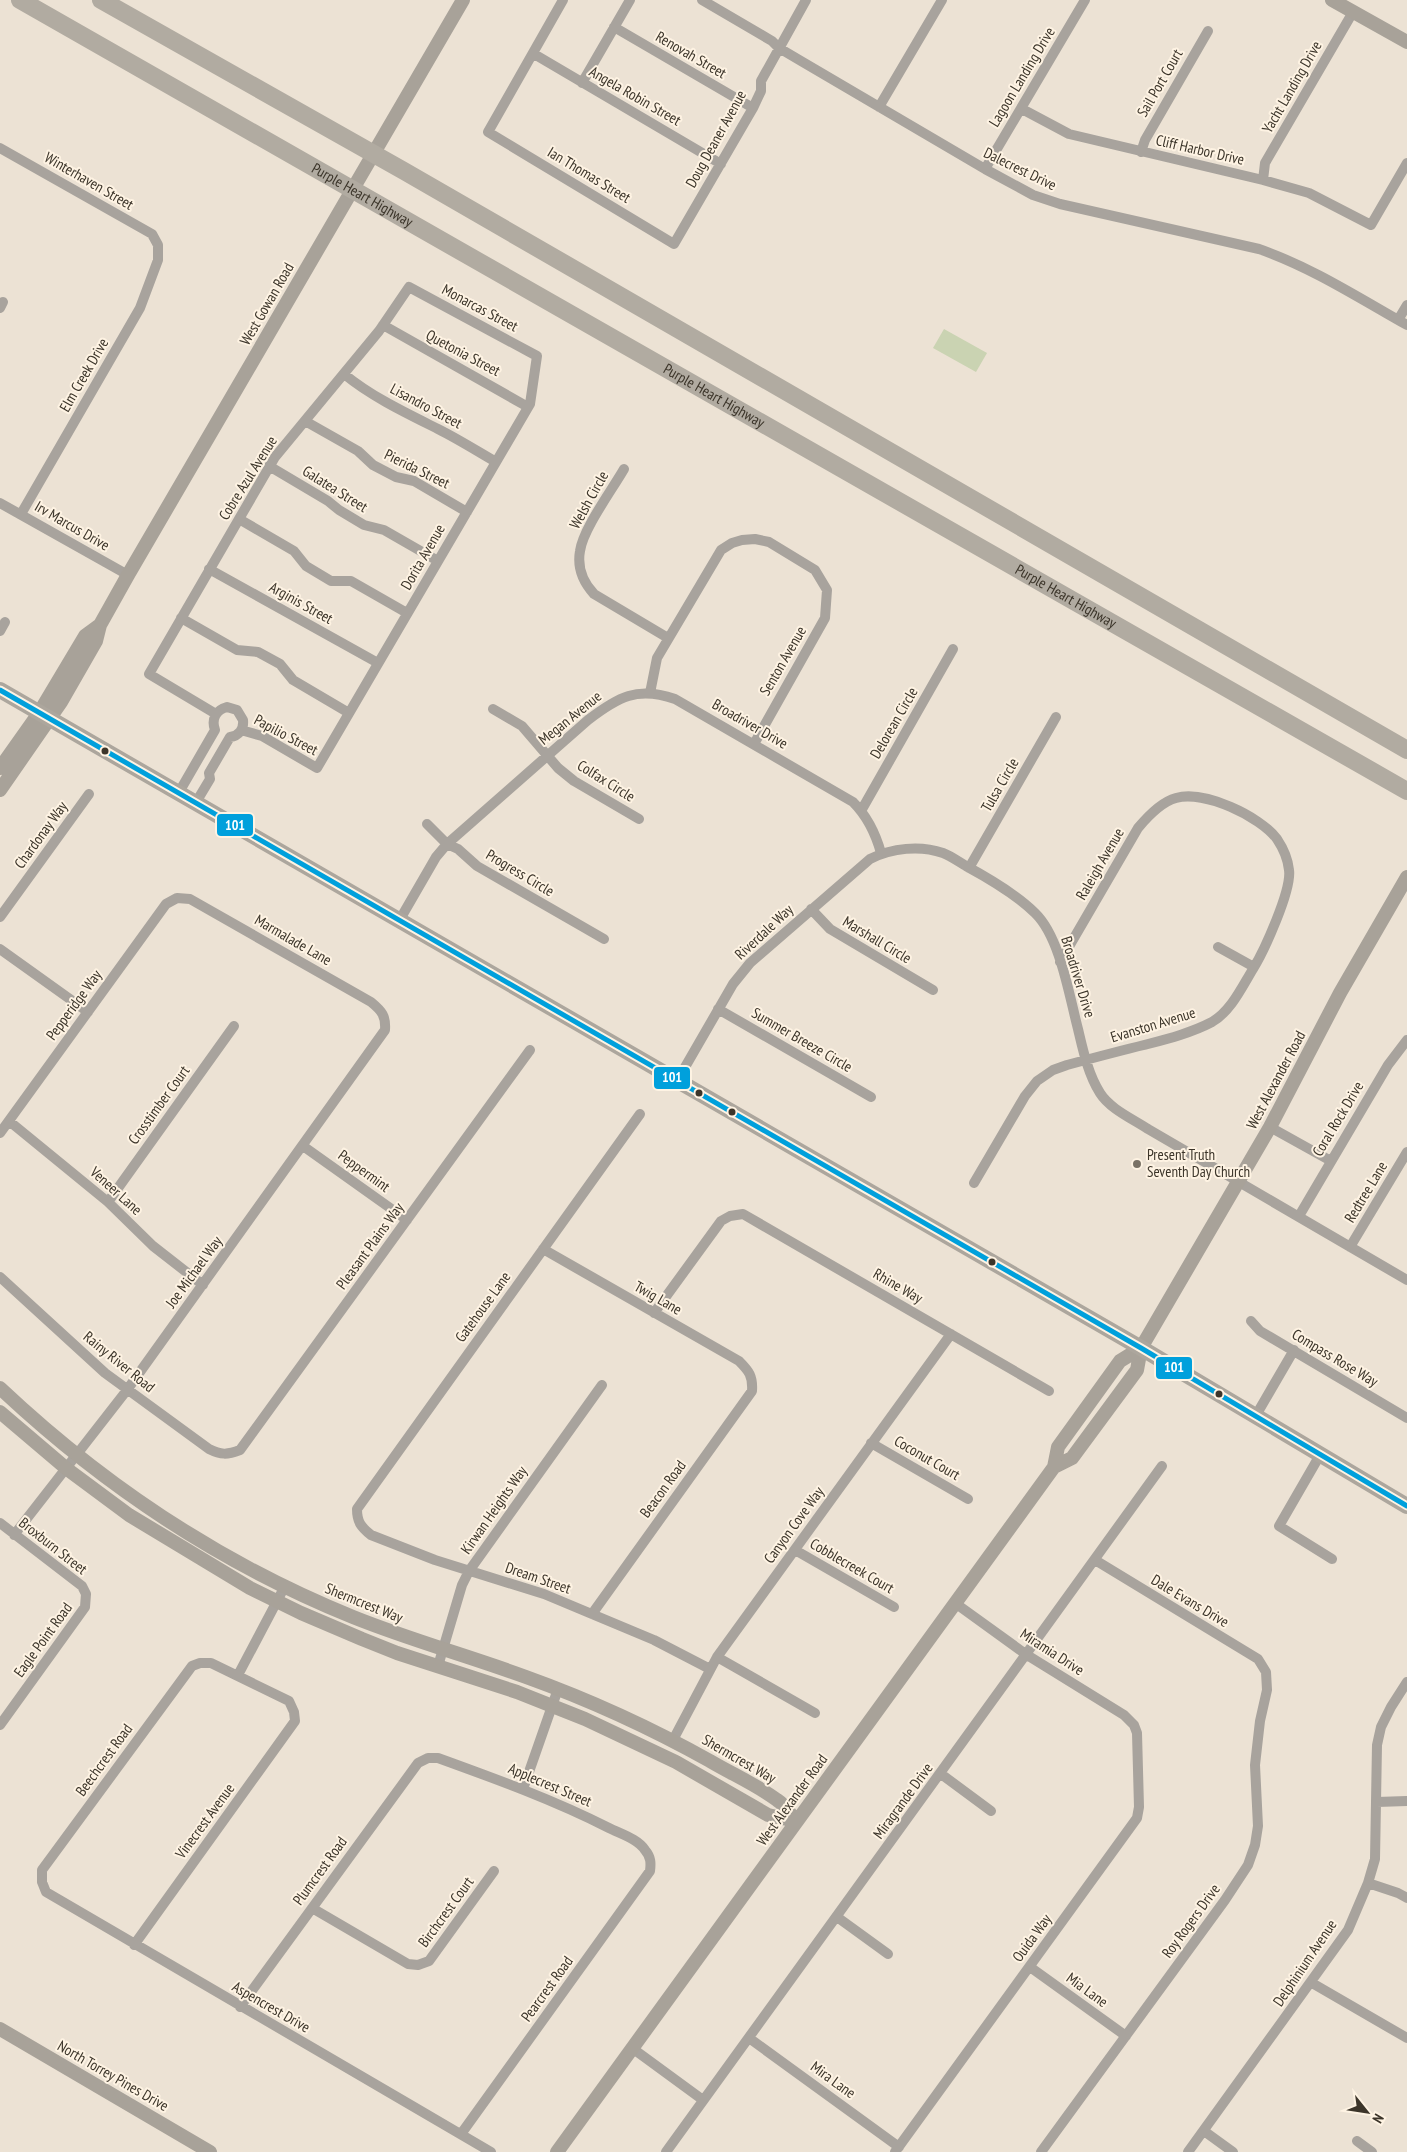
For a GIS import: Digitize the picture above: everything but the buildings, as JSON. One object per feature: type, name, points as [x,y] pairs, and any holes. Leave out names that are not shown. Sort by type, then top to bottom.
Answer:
[{"type":"highway","name":"Purple Heart Highway","points":[[20,0],[1407,791]]},
{"type":"highway","points":[[101,0],[404,171],[1407,750]]},
{"type":"main road","points":[[0,690],[1141,1348],[1407,1506]]},
{"type":"street","name":"West Gowan Road","points":[[0,790],[45,716],[96,641],[100,625],[128,575],[463,0]]},
{"type":"street","points":[[582,83],[630,0]]},
{"type":"street","name":"Dalecrest Drive","points":[[702,0],[772,41],[779,48],[984,169],[1033,195],[1060,204],[1259,249],[1283,257],[1403,322]]},
{"type":"street","name":"Doug Deaner Avenue","points":[[674,244],[753,108],[761,91],[761,81],[806,0]]},
{"type":"street","points":[[879,107],[942,0]]},
{"type":"street","name":"Lagoon Landing Drive","points":[[984,169],[1022,109],[1085,0]]},
{"type":"street","points":[[1332,0],[1407,42]]},
{"type":"street","points":[[534,54],[561,1]]},
{"type":"street","name":"Yacht Landing Drive","points":[[1263,180],[1265,163],[1353,12]]},
{"type":"street","name":"Renovah Street","points":[[614,27],[753,108]]},
{"type":"street","name":"Sail Port Court","points":[[1141,152],[1145,140],[1208,31]]},
{"type":"street","name":"Angela Robin Street","points":[[534,54],[721,164]]},
{"type":"street","name":"Ian Thomas Street","points":[[534,54],[488,132],[674,244]]},
{"type":"street","name":"Cliff Harbor Drive","points":[[1022,109],[1069,134],[1263,180],[1309,193],[1371,225],[1407,162]]},
{"type":"street","name":"Winterhaven Street","points":[[0,148],[152,234],[158,245]]},
{"type":"street","name":"Elm Creek Drive","points":[[21,514],[140,308],[158,260],[158,245]]},
{"type":"street","name":"Cobre Azul Avenue","points":[[216,714],[149,674],[269,466],[383,326],[409,287]]},
{"type":"street","name":"Monarcas Street","points":[[409,287],[537,356]]},
{"type":"street","points":[[1403,322],[1407,305]]},
{"type":"street","name":"Quetonia Street","points":[[383,326],[528,407]]},
{"type":"street","name":"Dorita Avenue","points":[[317,768],[528,407],[537,356]]},
{"type":"street","name":"Lisandro Street","points":[[344,374],[358,385],[405,413],[440,430],[496,462]]},
{"type":"street","name":"Pierida Street","points":[[305,421],[358,451],[373,465],[396,477],[414,481],[467,512]]},
{"type":"street","name":"Galatea Street","points":[[269,466],[364,525],[384,530],[438,561]]},
{"type":"street","name":"Welsh Circle","points":[[624,469],[588,531],[580,550],[582,576],[587,587],[594,594],[668,638]]},
{"type":"street","name":"Irv Marcus Drive","points":[[0,503],[128,575]]},
{"type":"street","points":[[239,519],[294,551],[306,566],[331,581],[351,581],[407,613]]},
{"type":"street","name":"Senton Avenue","points":[[668,638],[721,550],[742,540],[755,539],[769,542],[815,570],[827,590],[825,618],[754,744]]},
{"type":"street","name":"Arginis Street","points":[[210,568],[378,663]]},
{"type":"street","points":[[181,618],[237,650],[258,652],[266,656],[280,664],[293,680],[349,712]]},
{"type":"street","points":[[650,693],[657,658],[668,638]]},
{"type":"street","name":"Delorean Circle","points":[[861,811],[953,649]]},
{"type":"street","name":"Broadriver Drive","points":[[650,693],[675,698],[853,802],[861,811],[877,840],[881,854],[916,848],[943,854],[1003,888],[1036,913],[1052,939],[1086,1060],[1100,1093],[1119,1111],[1407,1280]]},
{"type":"street","name":"Megan Avenue","points":[[399,921],[436,857],[447,844],[610,703],[632,694],[650,693]]},
{"type":"street","name":"Papilio Street","points":[[216,714],[224,708],[237,710],[243,720],[241,730],[262,736],[317,768]]},
{"type":"street","name":"Colfax Circle","points":[[493,708],[522,726],[558,768],[574,781],[639,819]]},
{"type":"street","points":[[178,794],[215,730],[213,724],[216,714]]},
{"type":"street","name":"West Gowan Road","points":[[0,768],[45,716]]},
{"type":"street","name":"Tulsa Circle","points":[[970,868],[1056,717]]},
{"type":"street","points":[[195,804],[210,779],[209,773],[230,738],[241,730]]},
{"type":"street","name":"Chardonay Way","points":[[0,917],[88,794]]},
{"type":"street","name":"Evanston Avenue","points":[[974,1183],[1025,1096],[1037,1081],[1053,1070],[1182,1035],[1214,1021],[1230,1006],[1264,950],[1289,884],[1290,871],[1284,852],[1276,838],[1260,824],[1225,804],[1209,798],[1181,797]]},
{"type":"street","name":"Raleigh Avenue","points":[[1060,962],[1138,828],[1151,813],[1174,798],[1181,797]]},
{"type":"street","name":"Progress Circle","points":[[427,824],[447,844],[458,849],[477,866],[604,939]]},
{"type":"street","name":"Riverdale Way","points":[[677,1081],[733,984],[750,963],[870,859],[881,854]]},
{"type":"street","name":"West Alexander Road","points":[[1054,1467],[1072,1458],[1137,1370],[1141,1348],[1270,1127],[1340,993],[1407,877]]},
{"type":"street","name":"Pepperidge Way","points":[[0,1133],[166,904],[177,898]]},
{"type":"street","name":"Marmalade Lane","points":[[177,898],[190,899],[371,1002],[382,1011],[386,1020]]},
{"type":"street","name":"Marshall Circle","points":[[811,909],[830,929],[933,990]]},
{"type":"street","points":[[1218,947],[1254,967]]},
{"type":"street","points":[[0,949],[88,1012]]},
{"type":"street","name":"Summer Breeze Circle","points":[[718,1009],[871,1097]]},
{"type":"street","name":"Joe Michael Way","points":[[14,1535],[128,1390],[385,1030],[386,1020]]},
{"type":"street","name":"Crosstimber Court","points":[[108,1202],[234,1026]]},
{"type":"street","name":"Coral Rock Drive","points":[[1299,1216],[1388,1065],[1407,1040]]},
{"type":"street","name":"Pleasant Plains Way","points":[[229,1455],[240,1450],[530,1050]]},
{"type":"street","name":"Gatehouse Lane","points":[[357,1520],[357,1508],[640,1114]]},
{"type":"street","name":"Veneer Lane","points":[[9,1121],[108,1202],[154,1246],[203,1285]]},
{"type":"street","points":[[1270,1127],[1331,1161]]},
{"type":"street","name":"Peppermint","points":[[303,1146],[407,1220]]},
{"type":"street","name":"Redtree Lane","points":[[1350,1247],[1407,1152]]},
{"type":"street","name":"Rhine Way","points":[[654,1313],[721,1221],[730,1216],[743,1214],[1049,1391]]},
{"type":"street","name":"Twig Lane","points":[[543,1249],[738,1361],[748,1370],[753,1379]]},
{"type":"street","name":"Rainy River Road","points":[[0,1277],[105,1373],[209,1449],[219,1454],[229,1455]]},
{"type":"street","name":"Compass Rose Way","points":[[1251,1321],[1260,1331],[1407,1418]]},
{"type":"street","name":"Canyon Cove Way","points":[[673,1740],[717,1657],[951,1334]]},
{"type":"street","name":"West Alexander Road","points":[[557,2152],[1054,1467],[1058,1447],[1116,1366],[1120,1361],[1141,1348]]},
{"type":"street","points":[[1255,1417],[1294,1350]]},
{"type":"street","name":"Beacon Road","points":[[592,1614],[752,1391],[753,1379]]},
{"type":"street","name":"Kirwan Heights Way","points":[[438,1666],[462,1585],[469,1571],[602,1385]]},
{"type":"street","name":"Shermcrest Way","points":[[0,1388],[40,1426],[120,1488],[179,1528],[240,1564],[354,1617],[558,1689],[673,1740],[779,1801],[796,1821]]},
{"type":"street","points":[[0,1412],[98,1494],[228,1576],[332,1627],[552,1705],[652,1750],[768,1815],[796,1821]]},
{"type":"street","name":"Coconut Court","points":[[871,1443],[968,1499]]},
{"type":"street","points":[[1320,1455],[1279,1526],[1332,1559]]},
{"type":"street","name":"Miragrande Drive","points":[[666,2152],[1162,1466]]},
{"type":"street","name":"Dream Street","points":[[357,1520],[363,1529],[371,1535],[435,1560],[544,1594],[654,1640],[710,1669]]},
{"type":"street","name":"Broxburn Street","points":[[0,1523],[82,1586],[86,1594]]},
{"type":"street","name":"Cobblecreek Court","points":[[795,1550],[894,1608]]},
{"type":"street","name":"Dale Evans Drive","points":[[1094,1560],[1258,1659],[1266,1672]]},
{"type":"street","points":[[238,1675],[285,1586]]},
{"type":"street","name":"Eagle Point Road","points":[[0,1725],[85,1607],[86,1594]]},
{"type":"street","name":"Miramia Drive","points":[[955,1603],[1027,1655],[1124,1715],[1134,1725]]},
{"type":"street","points":[[717,1657],[814,1713]]},
{"type":"street","name":"Beechcrest Road","points":[[42,1882],[42,1870],[192,1666],[200,1663],[211,1664],[238,1675]]},
{"type":"street","name":"Roy Rogers Drive","points":[[1041,2152],[1225,1900],[1248,1865],[1255,1845],[1258,1826],[1256,1764],[1260,1721],[1267,1690],[1266,1672]]},
{"type":"street","name":"Vinecrest Avenue","points":[[134,1945],[295,1721],[294,1712],[289,1701],[238,1675]]},
{"type":"street","name":"Delphinium Avenue","points":[[1188,2152],[1312,1983],[1348,1930],[1368,1883],[1375,1859],[1378,1745],[1382,1726],[1390,1707],[1407,1682]]},
{"type":"street","points":[[523,1789],[558,1689]]},
{"type":"street","name":"Ouida Way","points":[[897,2150],[1137,1818],[1139,1807],[1138,1733],[1134,1725]]},
{"type":"street","name":"Applecrest Street","points":[[428,1758],[438,1758],[523,1789],[582,1814],[636,1841],[645,1848],[651,1860]]},
{"type":"street","name":"Plumcrest Road","points":[[240,2007],[418,1763],[428,1758]]},
{"type":"street","points":[[941,1774],[991,1811]]},
{"type":"street","points":[[1377,1802],[1407,1801]]},
{"type":"street","name":"Pearcrest Road","points":[[461,2134],[650,1871],[651,1860]]},
{"type":"street","name":"Birchcrest Court","points":[[312,1908],[408,1964],[418,1965],[429,1961],[494,1872]]},
{"type":"street","name":"Aspencrest Drive","points":[[42,1882],[46,1892],[134,1945],[491,2152]]},
{"type":"street","points":[[1368,1883],[1407,1898]]},
{"type":"street","points":[[837,1916],[888,1954]]},
{"type":"street","name":"Mia Lane","points":[[1030,1967],[1126,2036]]},
{"type":"street","points":[[1312,1983],[1407,2038]]},
{"type":"street","name":"North Torrey Pines Drive","points":[[0,2029],[210,2152]]},
{"type":"street","name":"Mira Lane","points":[[749,2038],[897,2150]]},
{"type":"street","points":[[632,2048],[704,2100]]},
{"type":"street","points":[[1204,2131],[1233,2152]]},
{"type":"street","points":[[1357,2141],[1372,2152]]},
{"type":"green space","points":[[944,329],[987,353],[976,372],[933,348]]},
{"type":"transit line","name":"101","points":[[0,690],[1141,1348],[1407,1506]]},
{"type":"place","name":"Present Truth Seventh Day Church","points":[[1137,1164]]}]
